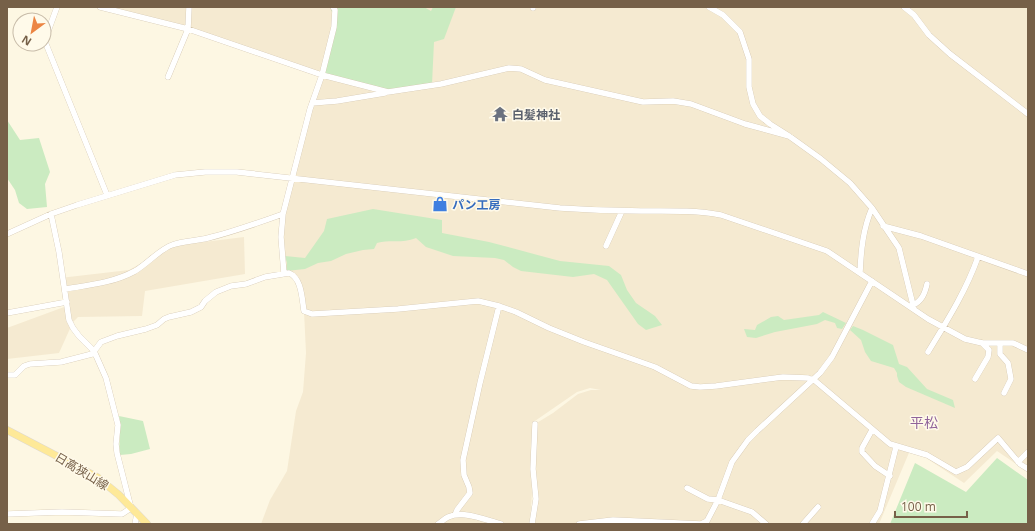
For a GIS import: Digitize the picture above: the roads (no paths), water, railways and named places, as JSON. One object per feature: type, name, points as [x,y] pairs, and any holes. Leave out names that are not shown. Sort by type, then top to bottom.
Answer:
[{"type":"main road","name":"日高狭山線","points":[[7,430],[96,477],[109,486],[147,524]]},
{"type":"street","points":[[57,7],[46,37],[46,44],[107,196]]},
{"type":"street","points":[[100,7],[188,29],[322,75],[388,92]]},
{"type":"street","points":[[168,77],[188,29],[189,7]]},
{"type":"street","points":[[284,274],[281,238],[283,214],[312,103],[322,75],[334,28],[334,7]]},
{"type":"street","points":[[709,7],[723,16],[740,32],[749,59],[749,87],[753,104],[760,116],[821,159],[850,183],[872,208],[899,248],[913,307]]},
{"type":"street","points":[[904,7],[914,15],[929,35],[950,54],[1028,114]]},
{"type":"street","points":[[312,103],[337,101],[440,84],[509,68],[521,69],[545,80],[643,102],[673,100],[692,104],[745,124],[790,136]]},
{"type":"street","points":[[7,234],[51,214],[175,175],[191,173],[237,172],[560,208],[622,211],[705,212],[721,215],[817,246],[831,253],[943,328],[965,339],[982,343],[1016,344],[1028,350]]},
{"type":"street","points":[[860,273],[860,255],[866,223],[872,208]]},
{"type":"street","points":[[606,246],[622,211]]},
{"type":"street","points":[[51,214],[59,252],[69,320],[79,336],[94,351],[106,378],[118,425],[116,444],[117,453],[134,511],[135,524]]},
{"type":"street","points":[[65,289],[116,280],[137,270],[156,257],[165,248],[180,242],[206,239],[283,214]]},
{"type":"street","points":[[883,225],[921,236],[1028,274]]},
{"type":"street","points":[[928,352],[956,308],[972,274],[978,256]]},
{"type":"street","points":[[7,375],[15,375],[24,366],[30,364],[61,362],[92,354],[101,342],[117,336],[146,329],[164,319],[197,309],[216,292],[235,285],[246,284],[260,278],[289,273],[297,278],[304,311],[312,314],[398,309],[478,301],[516,312],[549,328],[584,342],[655,367],[691,386],[716,386],[783,377],[813,379],[883,439],[896,447],[927,455],[956,472],[967,467],[998,438],[1018,462],[1028,469]]},
{"type":"street","points":[[579,524],[613,520],[701,524],[706,521],[718,500],[732,462],[748,440],[820,373],[832,356],[872,281]]},
{"type":"street","points":[[913,307],[918,303],[925,292],[927,284]]},
{"type":"street","points":[[7,313],[67,302]]},
{"type":"street","points":[[456,515],[457,510],[470,493],[464,475],[463,460],[498,306]]},
{"type":"street","points":[[975,379],[988,357],[989,350],[982,343]]},
{"type":"street","points":[[1000,343],[1000,354],[1008,363],[1011,379],[1004,393]]},
{"type":"street","points":[[532,524],[536,499],[533,469],[535,424]]},
{"type":"street","points":[[872,430],[862,448],[862,452],[875,466],[890,476]]},
{"type":"street","points":[[872,524],[880,510],[890,476],[896,447]]},
{"type":"street","points":[[1018,462],[1028,452]]},
{"type":"street","points":[[687,488],[708,499],[718,500],[752,512],[766,524]]},
{"type":"street","points":[[803,524],[818,507]]},
{"type":"street","points":[[7,514],[62,512],[122,514],[134,511]]},
{"type":"street","points":[[438,524],[448,517],[456,515],[465,515],[501,524]]},
{"type":"street","points":[[809,518],[814,524]]},
{"type":"place","name":"白髪神社","points":[[500,114]]},
{"type":"place","name":"パン工房","points":[[440,204]]},
{"type":"district","name":"平松","points":[[924,422]]}]
